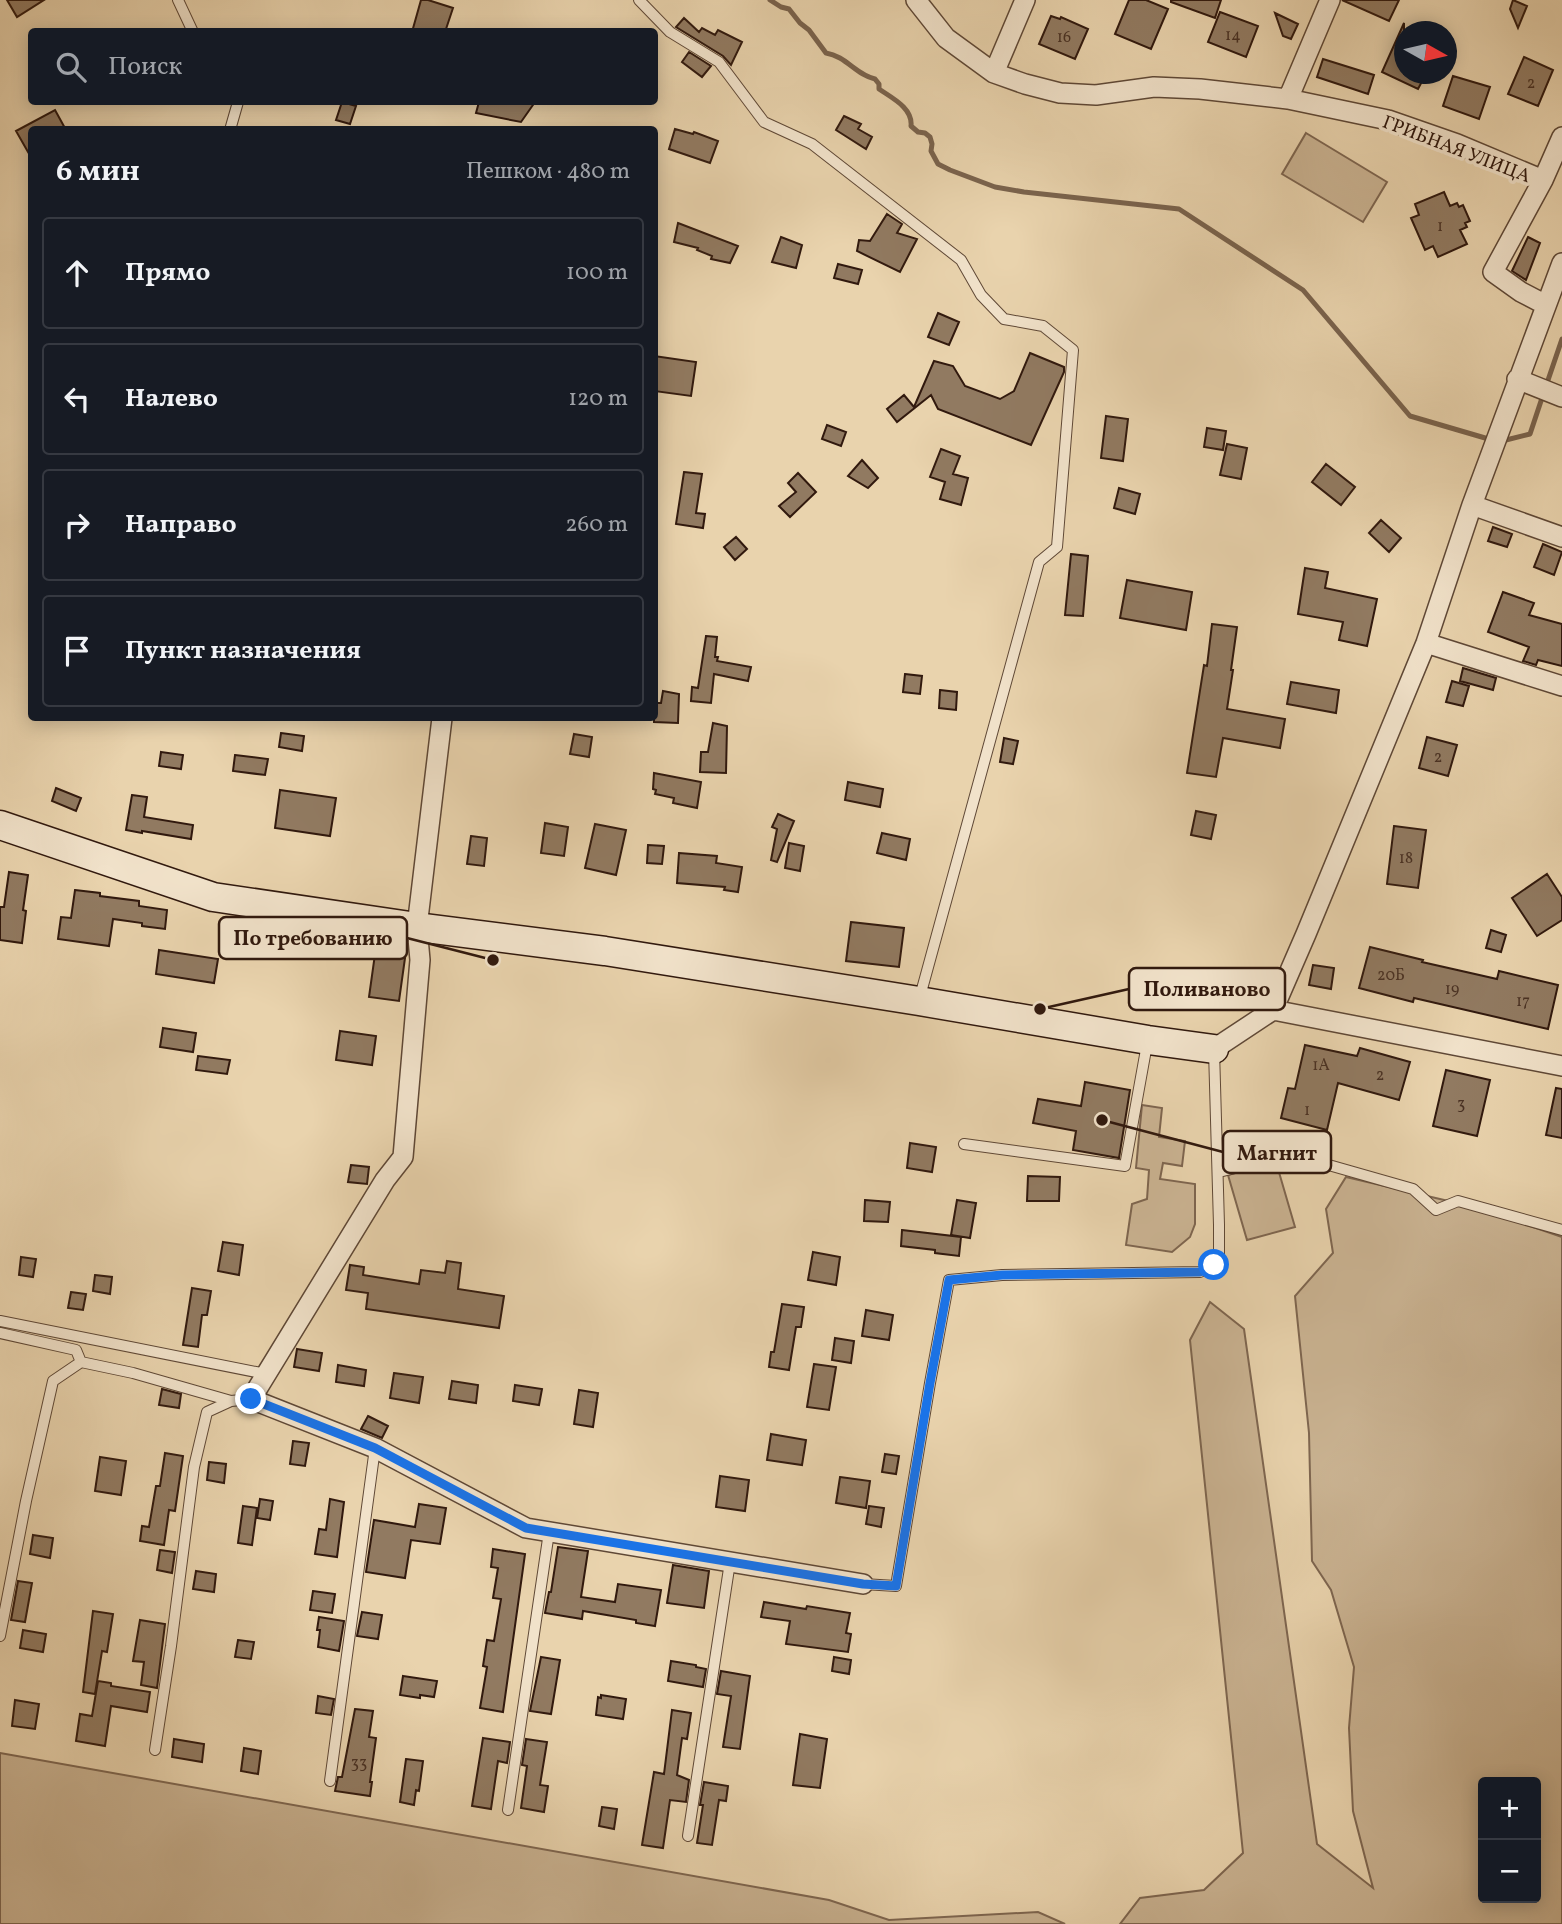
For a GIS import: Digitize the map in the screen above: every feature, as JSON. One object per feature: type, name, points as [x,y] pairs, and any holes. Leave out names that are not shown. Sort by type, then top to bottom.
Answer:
[{"type":"street","name":"ГРИБНАЯ УЛИЦА","points":[[916,0],[946,38],[993,73],[1060,93],[1096,95],[1154,87],[1200,89],[1288,99],[1388,120],[1457,144],[1543,180]]},
{"type":"street","points":[[993,73],[1025,0]]},
{"type":"street","points":[[1288,99],[1330,0]]},
{"type":"street","name":"ГРИБНАЯ УЛИЦА","points":[[1546,305],[1521,292],[1493,272],[1543,180],[1562,137]]},
{"type":"street","points":[[0,825],[213,897],[605,951],[1214,1049],[1273,1010],[1426,643],[1517,379],[1561,269]]},
{"type":"street","points":[[1517,379],[1562,397]]},
{"type":"street","points":[[1472,505],[1562,537]]},
{"type":"street","points":[[1426,643],[1562,686]]},
{"type":"street","points":[[442,721],[417,927],[420,960],[403,1157],[266,1374],[241,1400],[375,1448],[526,1528],[863,1584]]},
{"type":"street","points":[[1273,1010],[1561,1061]]},
{"type":"lane","points":[[178,0],[191,28]]},
{"type":"lane","points":[[639,0],[670,32],[719,62],[764,122],[812,144],[961,260],[981,295],[1004,319],[1042,326],[1073,349],[1057,547],[1039,562],[919,1001]]},
{"type":"lane","points":[[231,126],[237,105]]},
{"type":"lane","points":[[964,1144],[1125,1166],[1148,1040]]},
{"type":"lane","points":[[863,1584],[896,1586],[949,1280],[1002,1275],[1200,1272],[1214,1265],[1219,1255],[1219,1172],[1214,1049]]},
{"type":"lane","points":[[1219,1172],[1290,1154],[1413,1189],[1436,1210],[1458,1201],[1562,1230]]},
{"type":"lane","points":[[0,1321],[266,1374]]},
{"type":"lane","points":[[0,1333],[76,1350],[81,1362]]},
{"type":"lane","points":[[0,1636],[53,1381],[81,1362],[241,1400]]},
{"type":"lane","points":[[155,1750],[194,1467],[207,1412],[241,1400]]},
{"type":"lane","points":[[330,1781],[375,1448]]},
{"type":"lane","points":[[508,1810],[549,1532]]},
{"type":"lane","points":[[688,1836],[730,1562]]},
{"type":"shaded area","points":[[1306,133],[1387,182],[1363,222],[1282,174]]},
{"type":"shaded area","points":[[1142,1105],[1162,1108],[1159,1137],[1185,1141],[1182,1166],[1163,1163],[1160,1179],[1195,1184],[1195,1224],[1190,1237],[1172,1252],[1126,1245],[1132,1204],[1147,1199],[1149,1170],[1136,1168]]},
{"type":"shaded area","points":[[1276,1162],[1295,1227],[1247,1240],[1228,1175]]},
{"type":"shaded area","points":[[1346,1177],[1474,1207],[1562,1237],[1562,1924],[1120,1924],[1140,1898],[1204,1890],[1243,1853],[1190,1340],[1210,1302],[1244,1329],[1317,1844],[1373,1888],[1353,1811],[1349,1728],[1354,1667],[1331,1590],[1312,1561],[1309,1433],[1295,1296],[1333,1253],[1326,1209]]},
{"type":"shaded area","points":[[0,1753],[829,1900],[889,1920],[1038,1912],[1065,1924],[0,1924]]},
{"type":"building","points":[[7,0],[44,0],[17,17]]},
{"type":"building","points":[[421,0],[453,8],[446,28],[413,28]]},
{"type":"building","points":[[1129,0],[1146,0],[1168,9],[1151,49],[1115,34]]},
{"type":"building","points":[[1171,0],[1221,0],[1215,18]]},
{"type":"building","points":[[1342,0],[1399,0],[1389,21]]},
{"type":"building","points":[[1513,0],[1527,6],[1518,28],[1510,9]]},
{"type":"building","points":[[1220,12],[1258,26],[1246,57],[1208,42]]},
{"type":"building","points":[[1275,13],[1298,24],[1291,39],[1283,36]]},
{"type":"building","points":[[1051,16],[1061,17],[1088,29],[1075,59],[1039,44]]},
{"type":"building","points":[[684,18],[699,32],[702,28],[715,35],[718,30],[742,42],[731,65],[723,56],[676,27]]},
{"type":"building","points":[[1394,45],[1394,78],[1382,72]]},
{"type":"building","points":[[689,52],[711,66],[702,77],[682,62]]},
{"type":"building","points":[[1524,57],[1553,70],[1538,106],[1508,94]]},
{"type":"building","points":[[1323,59],[1374,75],[1368,94],[1317,77]]},
{"type":"building","points":[[1457,77],[1490,87],[1479,119],[1443,106],[1450,84],[1457,84]]},
{"type":"building","points":[[1407,84],[1421,84],[1418,89]]},
{"type":"building","points":[[341,105],[356,106],[350,124],[336,120]]},
{"type":"building","points":[[478,105],[533,105],[521,122],[476,113]]},
{"type":"building","points":[[55,110],[64,126],[28,126],[28,152],[16,131]]},
{"type":"building","points":[[844,116],[861,124],[858,129],[872,137],[866,149],[836,130]]},
{"type":"building","points":[[675,129],[693,134],[694,132],[718,141],[710,163],[669,149]]},
{"type":"building","points":[[1444,192],[1450,206],[1457,203],[1459,207],[1463,205],[1470,221],[1465,223],[1467,227],[1460,230],[1467,244],[1438,257],[1433,246],[1425,250],[1411,218],[1419,215],[1415,204]]},
{"type":"building","points":[[887,214],[902,224],[897,233],[917,239],[900,272],[857,251],[859,240],[870,241]]},
{"type":"building","points":[[678,223],[738,246],[730,263],[711,259],[712,256],[697,250],[698,248],[674,242]]},
{"type":"building","points":[[781,237],[802,245],[796,268],[772,262]]},
{"type":"building","points":[[1528,237],[1540,243],[1526,280],[1512,271]]},
{"type":"building","points":[[838,264],[862,270],[858,284],[834,278]]},
{"type":"building","points":[[938,313],[959,322],[949,345],[928,337]]},
{"type":"building","points":[[1030,353],[1064,367],[1031,445],[938,409],[931,395],[897,422],[887,409],[904,395],[914,407],[934,361],[953,366],[965,386],[1000,399],[1014,391]]},
{"type":"building","points":[[658,357],[696,362],[691,396],[658,392]]},
{"type":"building","points":[[1106,416],[1128,419],[1123,461],[1101,458]]},
{"type":"building","points":[[827,425],[846,432],[841,446],[822,439]]},
{"type":"building","points":[[1207,428],[1226,431],[1223,450],[1204,447]]},
{"type":"building","points":[[1227,444],[1247,448],[1241,479],[1220,475]]},
{"type":"building","points":[[941,449],[960,456],[953,474],[968,478],[961,505],[940,499],[945,482],[930,477]]},
{"type":"building","points":[[862,460],[878,478],[868,488],[848,476]]},
{"type":"building","points":[[1326,464],[1355,487],[1341,505],[1312,482]]},
{"type":"building","points":[[684,472],[702,474],[696,513],[705,514],[703,528],[676,524]]},
{"type":"building","points":[[798,473],[816,492],[790,517],[779,506],[796,492],[788,483]]},
{"type":"building","points":[[1119,488],[1140,494],[1135,514],[1114,508]]},
{"type":"building","points":[[1381,520],[1401,538],[1389,552],[1369,533]]},
{"type":"building","points":[[1493,527],[1512,534],[1507,547],[1488,541]]},
{"type":"building","points":[[736,537],[747,549],[735,560],[724,547]]},
{"type":"building","points":[[1543,544],[1562,552],[1554,575],[1534,567]]},
{"type":"building","points":[[1071,554],[1088,556],[1083,616],[1065,615]]},
{"type":"building","points":[[1305,568],[1328,572],[1325,588],[1377,599],[1367,646],[1339,640],[1343,622],[1298,614]]},
{"type":"building","points":[[1127,580],[1192,592],[1186,630],[1120,618]]},
{"type":"building","points":[[1503,592],[1534,603],[1529,615],[1562,624],[1562,666],[1538,660],[1536,665],[1523,661],[1529,647],[1488,632]]},
{"type":"building","points":[[1212,624],[1237,627],[1227,709],[1285,719],[1280,748],[1223,738],[1216,777],[1187,773]]},
{"type":"building","points":[[706,636],[717,637],[717,661],[751,667],[748,681],[714,674],[711,703],[691,701],[692,687],[698,688]]},
{"type":"building","points":[[1463,668],[1496,678],[1493,690],[1460,681]]},
{"type":"building","points":[[905,674],[922,676],[920,694],[903,692]]},
{"type":"building","points":[[1452,681],[1469,686],[1463,706],[1446,702]]},
{"type":"building","points":[[1291,682],[1339,690],[1336,713],[1287,704]]},
{"type":"building","points":[[940,690],[957,692],[956,710],[939,708]]},
{"type":"building","points":[[663,691],[679,694],[678,723],[654,722],[658,721],[658,703],[661,703]]},
{"type":"building","points":[[713,723],[727,726],[726,773],[700,772],[701,752],[708,752]]},
{"type":"building","points":[[281,733],[304,736],[302,751],[279,747]]},
{"type":"building","points":[[574,734],[592,737],[589,757],[570,754]]},
{"type":"building","points":[[1427,737],[1457,745],[1448,776],[1419,768]]},
{"type":"building","points":[[1004,738],[1018,741],[1013,764],[1000,762]]},
{"type":"building","points":[[161,752],[183,755],[181,769],[159,766]]},
{"type":"building","points":[[235,755],[268,759],[265,775],[233,771]]},
{"type":"building","points":[[654,773],[701,782],[697,808],[673,803],[674,798],[655,794]]},
{"type":"building","points":[[848,782],[883,789],[880,807],[845,800]]},
{"type":"building","points":[[56,788],[81,798],[76,811],[52,801]]},
{"type":"building","points":[[280,790],[336,798],[330,836],[275,828]]},
{"type":"building","points":[[132,795],[147,797],[144,817],[193,825],[191,839],[126,830]]},
{"type":"building","points":[[1196,811],[1216,815],[1211,839],[1191,835]]},
{"type":"building","points":[[778,814],[794,821],[777,862],[771,860],[777,829],[772,827]]},
{"type":"building","points":[[545,823],[568,827],[564,856],[541,853]]},
{"type":"building","points":[[595,824],[626,830],[616,875],[585,868]]},
{"type":"building","points":[[1394,826],[1426,830],[1418,888],[1387,884]]},
{"type":"building","points":[[882,833],[910,839],[906,860],[877,853]]},
{"type":"building","points":[[471,836],[487,838],[484,866],[467,864]]},
{"type":"building","points":[[789,843],[804,846],[800,871],[785,868]]},
{"type":"building","points":[[648,845],[664,846],[662,864],[647,863]]},
{"type":"building","points":[[679,853],[717,856],[716,863],[742,867],[738,892],[724,890],[725,887],[677,883]]},
{"type":"building","points":[[9,872],[28,875],[22,943],[0,940],[0,907],[4,907]]},
{"type":"building","points":[[1547,874],[1562,897],[1562,920],[1537,936],[1512,898]]},
{"type":"building","points":[[75,890],[139,901],[139,906],[167,910],[165,929],[113,919],[109,946],[58,939],[61,917],[71,918]]},
{"type":"building","points":[[851,922],[904,928],[899,967],[846,961]]},
{"type":"building","points":[[1491,930],[1506,935],[1501,952],[1486,948]]},
{"type":"building","points":[[1370,947],[1497,979],[1499,971],[1558,985],[1548,1029],[1414,998],[1413,1002],[1359,988]]},
{"type":"building","points":[[159,950],[218,959],[214,983],[156,974]]},
{"type":"building","points":[[375,954],[405,958],[399,1001],[369,997]]},
{"type":"building","points":[[1313,965],[1334,968],[1331,989],[1309,985]]},
{"type":"building","points":[[163,1028],[196,1033],[193,1052],[160,1047]]},
{"type":"building","points":[[340,1031],[376,1036],[372,1065],[336,1060]]},
{"type":"building","points":[[1305,1045],[1357,1056],[1360,1048],[1410,1062],[1399,1100],[1338,1083],[1327,1130],[1281,1118],[1288,1088],[1295,1089]]},
{"type":"building","points":[[198,1056],[230,1060],[227,1074],[196,1070]]},
{"type":"building","points":[[1446,1070],[1490,1080],[1477,1136],[1433,1126]]},
{"type":"building","points":[[1085,1082],[1130,1090],[1119,1158],[1073,1150],[1076,1131],[1033,1123],[1038,1099],[1081,1106]]},
{"type":"building","points":[[1556,1088],[1562,1089],[1562,1138],[1546,1135]]},
{"type":"building","points":[[910,1143],[936,1147],[932,1172],[907,1168]]},
{"type":"building","points":[[351,1165],[369,1167],[367,1184],[348,1182]]},
{"type":"building","points":[[1028,1176],[1060,1177],[1059,1201],[1027,1201]]},
{"type":"building","points":[[865,1200],[890,1202],[888,1222],[864,1221]]},
{"type":"building","points":[[957,1200],[976,1203],[970,1238],[951,1235]]},
{"type":"building","points":[[902,1230],[961,1237],[959,1256],[901,1246]]},
{"type":"building","points":[[223,1242],[243,1245],[239,1275],[218,1271]]},
{"type":"building","points":[[813,1252],[840,1257],[836,1285],[808,1280]]},
{"type":"building","points":[[21,1257],[36,1259],[33,1277],[19,1275]]},
{"type":"building","points":[[447,1261],[461,1263],[458,1289],[504,1296],[499,1328],[366,1309],[368,1293],[346,1290],[350,1265],[364,1267],[363,1275],[419,1284],[421,1270],[445,1273]]},
{"type":"building","points":[[95,1275],[112,1277],[110,1294],[93,1291]]},
{"type":"building","points":[[192,1288],[211,1291],[207,1315],[202,1315],[198,1347],[183,1345]]},
{"type":"building","points":[[71,1292],[86,1294],[83,1310],[68,1308]]},
{"type":"building","points":[[782,1304],[804,1307],[801,1327],[796,1327],[789,1370],[769,1367]]},
{"type":"building","points":[[866,1310],[893,1315],[889,1340],[862,1336]]},
{"type":"building","points":[[835,1338],[854,1341],[851,1363],[832,1360]]},
{"type":"building","points":[[297,1349],[322,1353],[319,1371],[294,1367]]},
{"type":"building","points":[[814,1364],[836,1367],[829,1410],[807,1407]]},
{"type":"building","points":[[338,1365],[366,1370],[364,1386],[336,1382]]},
{"type":"building","points":[[394,1373],[423,1377],[419,1403],[390,1398]]},
{"type":"building","points":[[452,1381],[478,1385],[476,1403],[449,1399]]},
{"type":"building","points":[[515,1385],[542,1389],[539,1405],[513,1401]]},
{"type":"building","points":[[162,1389],[181,1394],[179,1408],[159,1405]]},
{"type":"building","points":[[579,1390],[598,1393],[593,1427],[574,1424]]},
{"type":"building","points":[[368,1416],[388,1426],[382,1438],[361,1429]]},
{"type":"building","points":[[771,1434],[806,1440],[802,1465],[767,1460]]},
{"type":"building","points":[[293,1441],[309,1443],[305,1466],[290,1464]]},
{"type":"building","points":[[165,1453],[183,1456],[175,1511],[169,1510],[164,1545],[140,1541],[142,1526],[149,1527]]},
{"type":"building","points":[[885,1454],[899,1456],[896,1474],[882,1472]]},
{"type":"building","points":[[100,1457],[126,1461],[121,1495],[95,1491]]},
{"type":"building","points":[[209,1462],[226,1464],[224,1483],[207,1480]]},
{"type":"building","points":[[720,1476],[749,1480],[745,1511],[716,1507]]},
{"type":"building","points":[[840,1477],[870,1481],[866,1508],[836,1503]]},
{"type":"building","points":[[260,1499],[273,1501],[270,1520],[257,1518]]},
{"type":"building","points":[[330,1499],[344,1502],[337,1557],[315,1554],[319,1529],[326,1530]]},
{"type":"building","points":[[419,1504],[446,1508],[440,1544],[411,1540],[405,1578],[366,1572],[374,1520],[415,1527]]},
{"type":"building","points":[[243,1506],[257,1508],[252,1545],[238,1543]]},
{"type":"building","points":[[869,1506],[884,1508],[881,1527],[866,1524]]},
{"type":"building","points":[[33,1535],[53,1538],[50,1558],[30,1554]]},
{"type":"building","points":[[558,1547],[588,1551],[581,1597],[615,1602],[618,1584],[661,1590],[655,1626],[583,1611],[582,1619],[545,1613]]},
{"type":"building","points":[[493,1549],[525,1554],[503,1712],[480,1708],[487,1667],[483,1666],[487,1640],[494,1641],[501,1599],[493,1598],[498,1568],[491,1567]]},
{"type":"building","points":[[160,1550],[175,1552],[172,1573],[157,1570]]},
{"type":"building","points":[[673,1565],[709,1571],[704,1608],[667,1603]]},
{"type":"building","points":[[196,1571],[216,1574],[214,1592],[193,1589]]},
{"type":"building","points":[[18,1581],[32,1583],[25,1622],[11,1620]]},
{"type":"building","points":[[313,1591],[335,1594],[332,1613],[310,1610]]},
{"type":"building","points":[[764,1602],[850,1613],[846,1633],[851,1634],[848,1652],[786,1644],[790,1621],[761,1617]]},
{"type":"building","points":[[93,1611],[113,1614],[107,1652],[102,1651],[95,1694],[83,1692]]},
{"type":"building","points":[[362,1612],[382,1615],[378,1639],[357,1636]]},
{"type":"building","points":[[319,1617],[344,1621],[339,1651],[318,1647]]},
{"type":"building","points":[[140,1620],[165,1624],[157,1688],[141,1685],[144,1662],[133,1661]]},
{"type":"building","points":[[23,1630],[46,1634],[43,1652],[20,1648]]},
{"type":"building","points":[[238,1640],[254,1642],[251,1659],[235,1657]]},
{"type":"building","points":[[541,1657],[560,1660],[551,1714],[530,1711]]},
{"type":"building","points":[[834,1657],[851,1660],[849,1674],[832,1671]]},
{"type":"building","points":[[671,1661],[706,1669],[703,1687],[668,1681]]},
{"type":"building","points":[[721,1671],[750,1676],[740,1749],[723,1747],[731,1696],[717,1694]]},
{"type":"building","points":[[403,1676],[437,1681],[434,1697],[400,1695]]},
{"type":"building","points":[[98,1681],[111,1683],[111,1686],[150,1692],[147,1712],[111,1706],[105,1746],[76,1741],[80,1714],[92,1716]]},
{"type":"building","points":[[601,1695],[626,1699],[623,1719],[596,1715],[598,1697],[601,1698]]},
{"type":"building","points":[[318,1696],[334,1699],[331,1715],[316,1713]]},
{"type":"building","points":[[15,1700],[39,1704],[35,1729],[12,1726]]},
{"type":"building","points":[[355,1709],[373,1711],[369,1737],[376,1738],[370,1796],[335,1791],[338,1777],[342,1777]]},
{"type":"building","points":[[672,1710],[691,1713],[687,1739],[682,1738],[677,1775],[689,1780],[686,1802],[670,1800],[663,1848],[642,1845],[654,1772],[664,1774]]},
{"type":"building","points":[[800,1734],[827,1739],[820,1788],[793,1785]]},
{"type":"building","points":[[483,1738],[510,1742],[507,1763],[498,1761],[491,1809],[472,1806]]},
{"type":"building","points":[[174,1739],[204,1744],[202,1762],[172,1757]]},
{"type":"building","points":[[526,1739],[547,1742],[540,1785],[548,1786],[544,1812],[521,1808],[527,1766],[522,1765]]},
{"type":"building","points":[[244,1748],[261,1751],[258,1774],[241,1771]]},
{"type":"building","points":[[406,1759],[423,1761],[414,1805],[400,1802]]},
{"type":"building","points":[[704,1782],[728,1786],[726,1801],[719,1800],[712,1845],[697,1843]]},
{"type":"building","points":[[602,1807],[617,1809],[614,1829],[599,1826]]},
{"type":"waterway","points":[[770,0],[789,9],[826,53],[875,79],[879,89],[909,114],[911,126],[930,137],[931,151],[938,164],[995,187],[1179,209],[1303,290],[1410,416],[1492,440]]},
{"type":"waterway","points":[[1546,386],[1562,339]]},
{"type":"waterway","points":[[1502,441],[1530,434],[1543,395]]},
{"type":"place","name":"По требованию","points":[[493,960]]},
{"type":"place","name":"Поливаново","points":[[1040,1009]]},
{"type":"place","name":"Магнит","points":[[1102,1120]]},
{"type":"route","points":[[251,1399],[375,1448],[526,1528],[863,1584],[896,1586],[949,1280],[1002,1275],[1200,1272],[1214,1265]]}]
